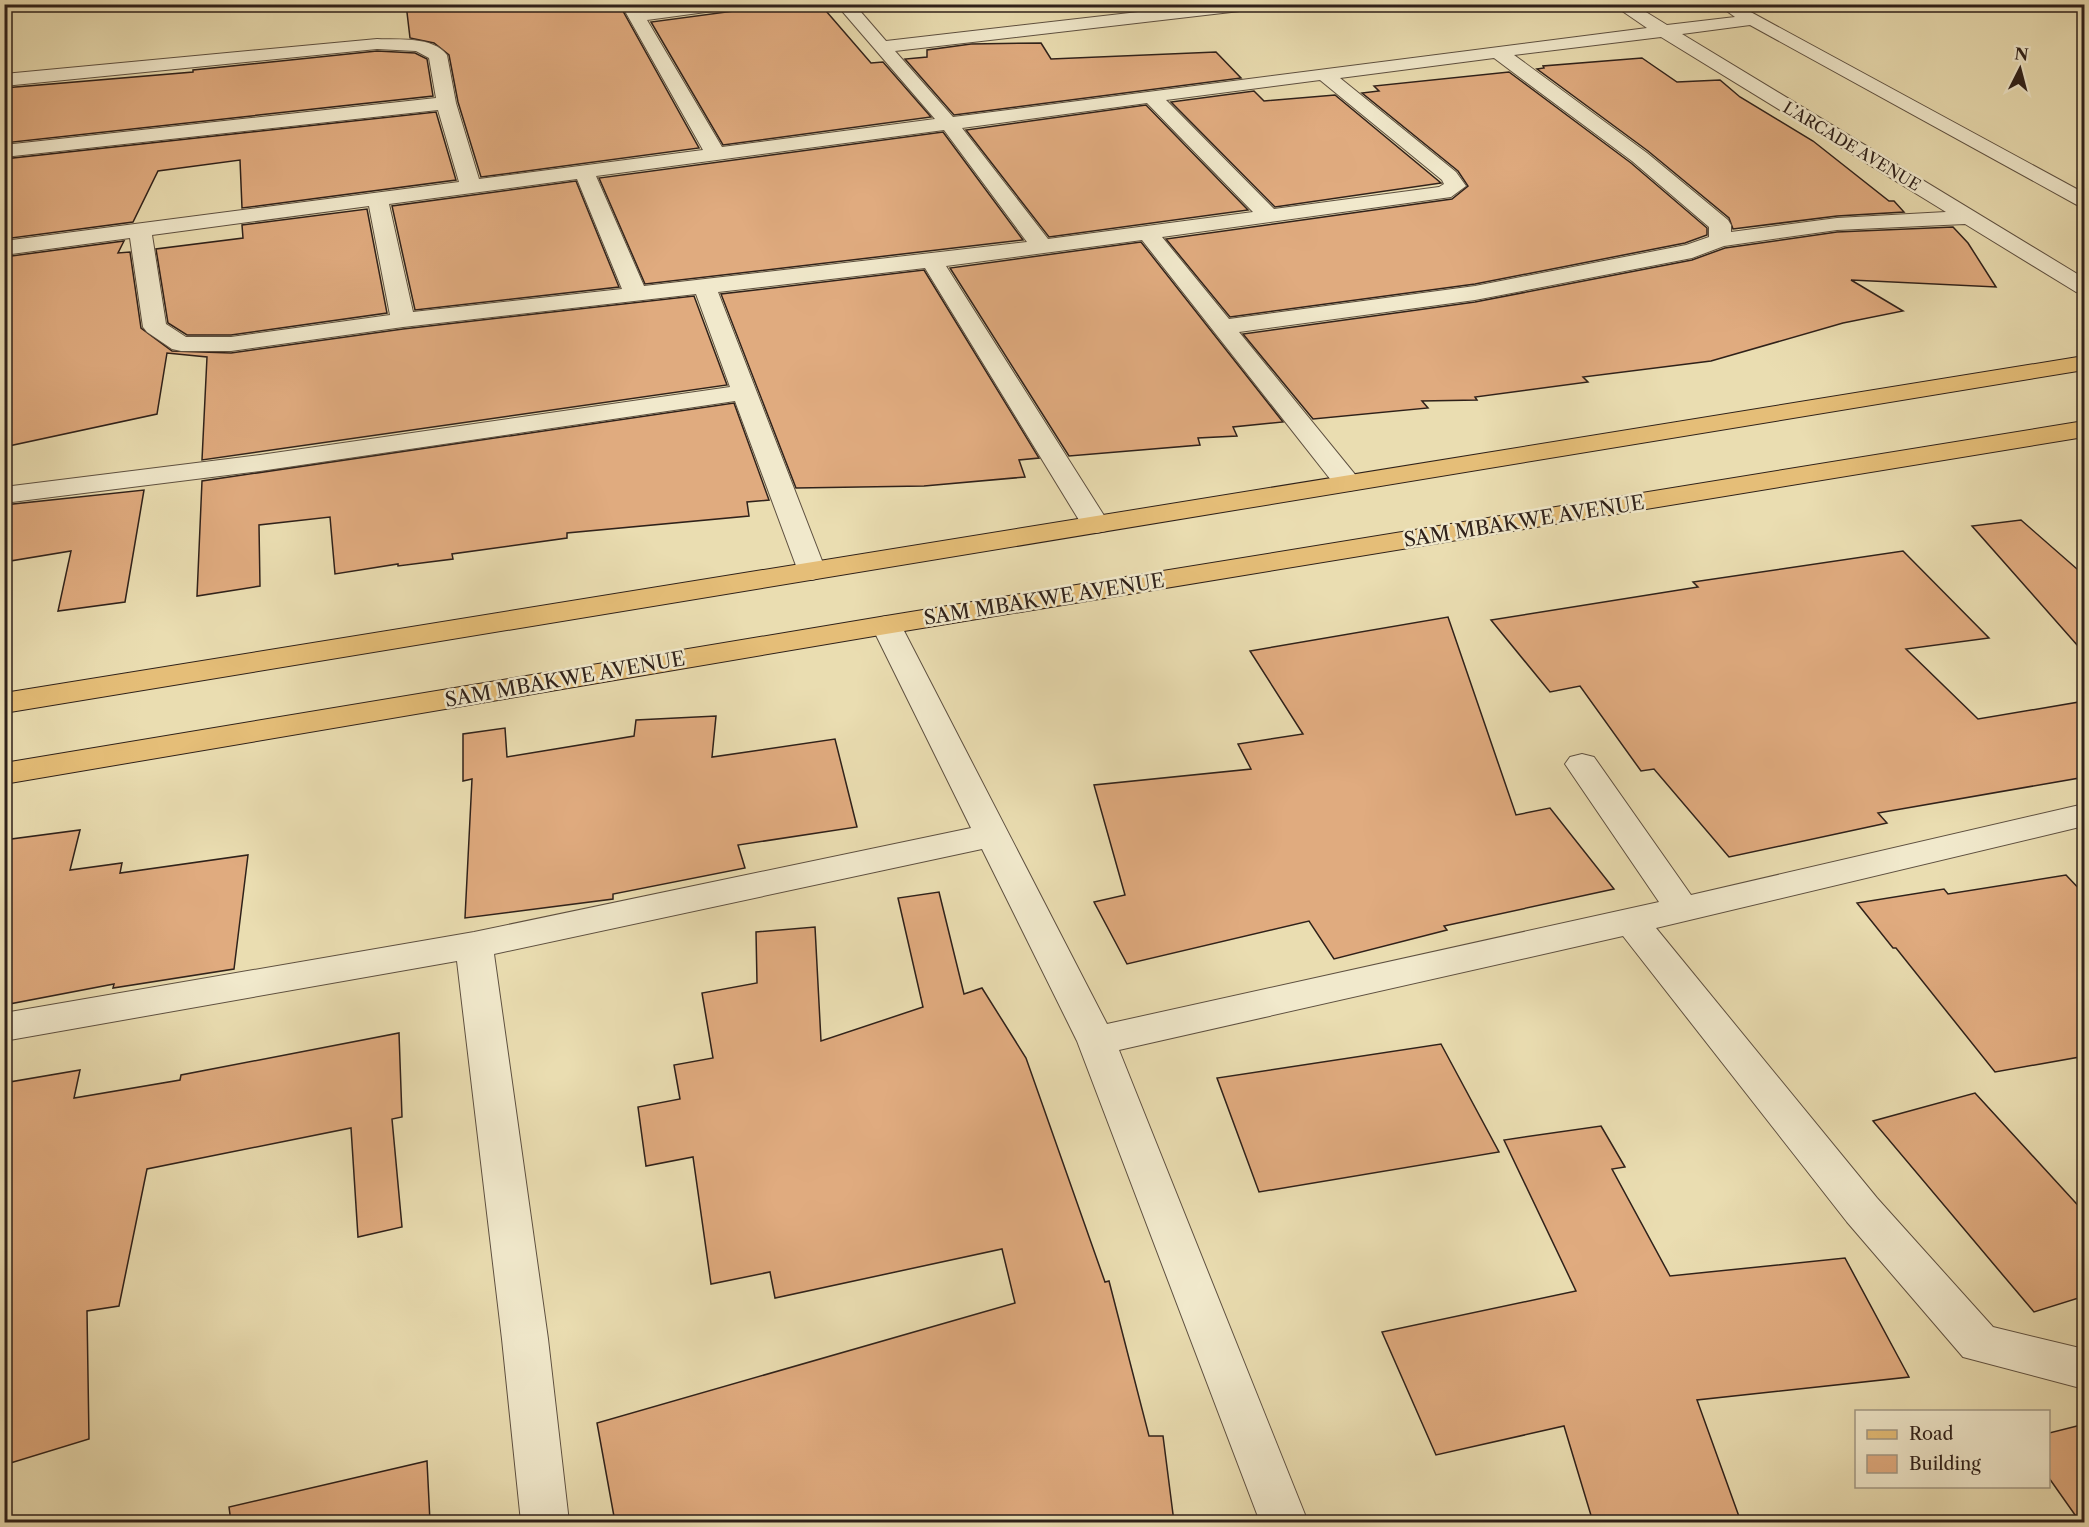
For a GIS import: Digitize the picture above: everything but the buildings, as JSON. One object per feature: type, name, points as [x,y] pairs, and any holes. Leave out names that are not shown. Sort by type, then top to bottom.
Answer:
[{"type":"main road","points":[[4,703],[2085,363]]},
{"type":"main road","name":"SAM MBAKWE AVENUE","points":[[4,774],[886,625],[2085,429]]},
{"type":"street","points":[[716,154],[633,10],[728,4]]},
{"type":"street","points":[[844,4],[950,124],[1041,245]]},
{"type":"street","points":[[882,47],[1257,4]]},
{"type":"street","name":"L’ARCADE AVENUE","points":[[1620,4],[2085,287]]},
{"type":"street","points":[[1724,4],[2085,201]]},
{"type":"street","points":[[4,248],[1751,20]]},
{"type":"street","points":[[4,80],[377,44],[419,46],[438,55],[446,103],[471,187]]},
{"type":"street","points":[[1498,52],[1629,148],[1689,196],[1720,225],[1720,240]]},
{"type":"street","points":[[140,231],[155,327],[181,344],[231,344],[403,320],[932,261],[1444,193],[1456,186],[1449,176],[1324,74]]},
{"type":"street","points":[[1152,97],[1268,215]]},
{"type":"street","points":[[4,151],[446,103]]},
{"type":"street","points":[[584,172],[636,294]]},
{"type":"street","points":[[378,200],[403,320]]},
{"type":"street","points":[[1223,327],[1474,293],[1692,251],[1720,240],[1837,224],[1970,217]]},
{"type":"street","points":[[1146,231],[1348,483]]},
{"type":"street","points":[[932,261],[1096,525]]},
{"type":"street","points":[[705,286],[812,571]]},
{"type":"street","points":[[4,495],[260,463],[744,392]]},
{"type":"street","points":[[886,625],[1096,1041],[1284,1522]]},
{"type":"street","points":[[1582,764],[1682,909]]},
{"type":"street","points":[[1096,1041],[1631,921],[2085,815]]},
{"type":"street","points":[[4,1027],[474,945],[993,835]]},
{"type":"street","points":[[1631,921],[1862,1210],[1979,1343],[2085,1369]]},
{"type":"street","points":[[474,945],[525,1339],[545,1522]]}]
